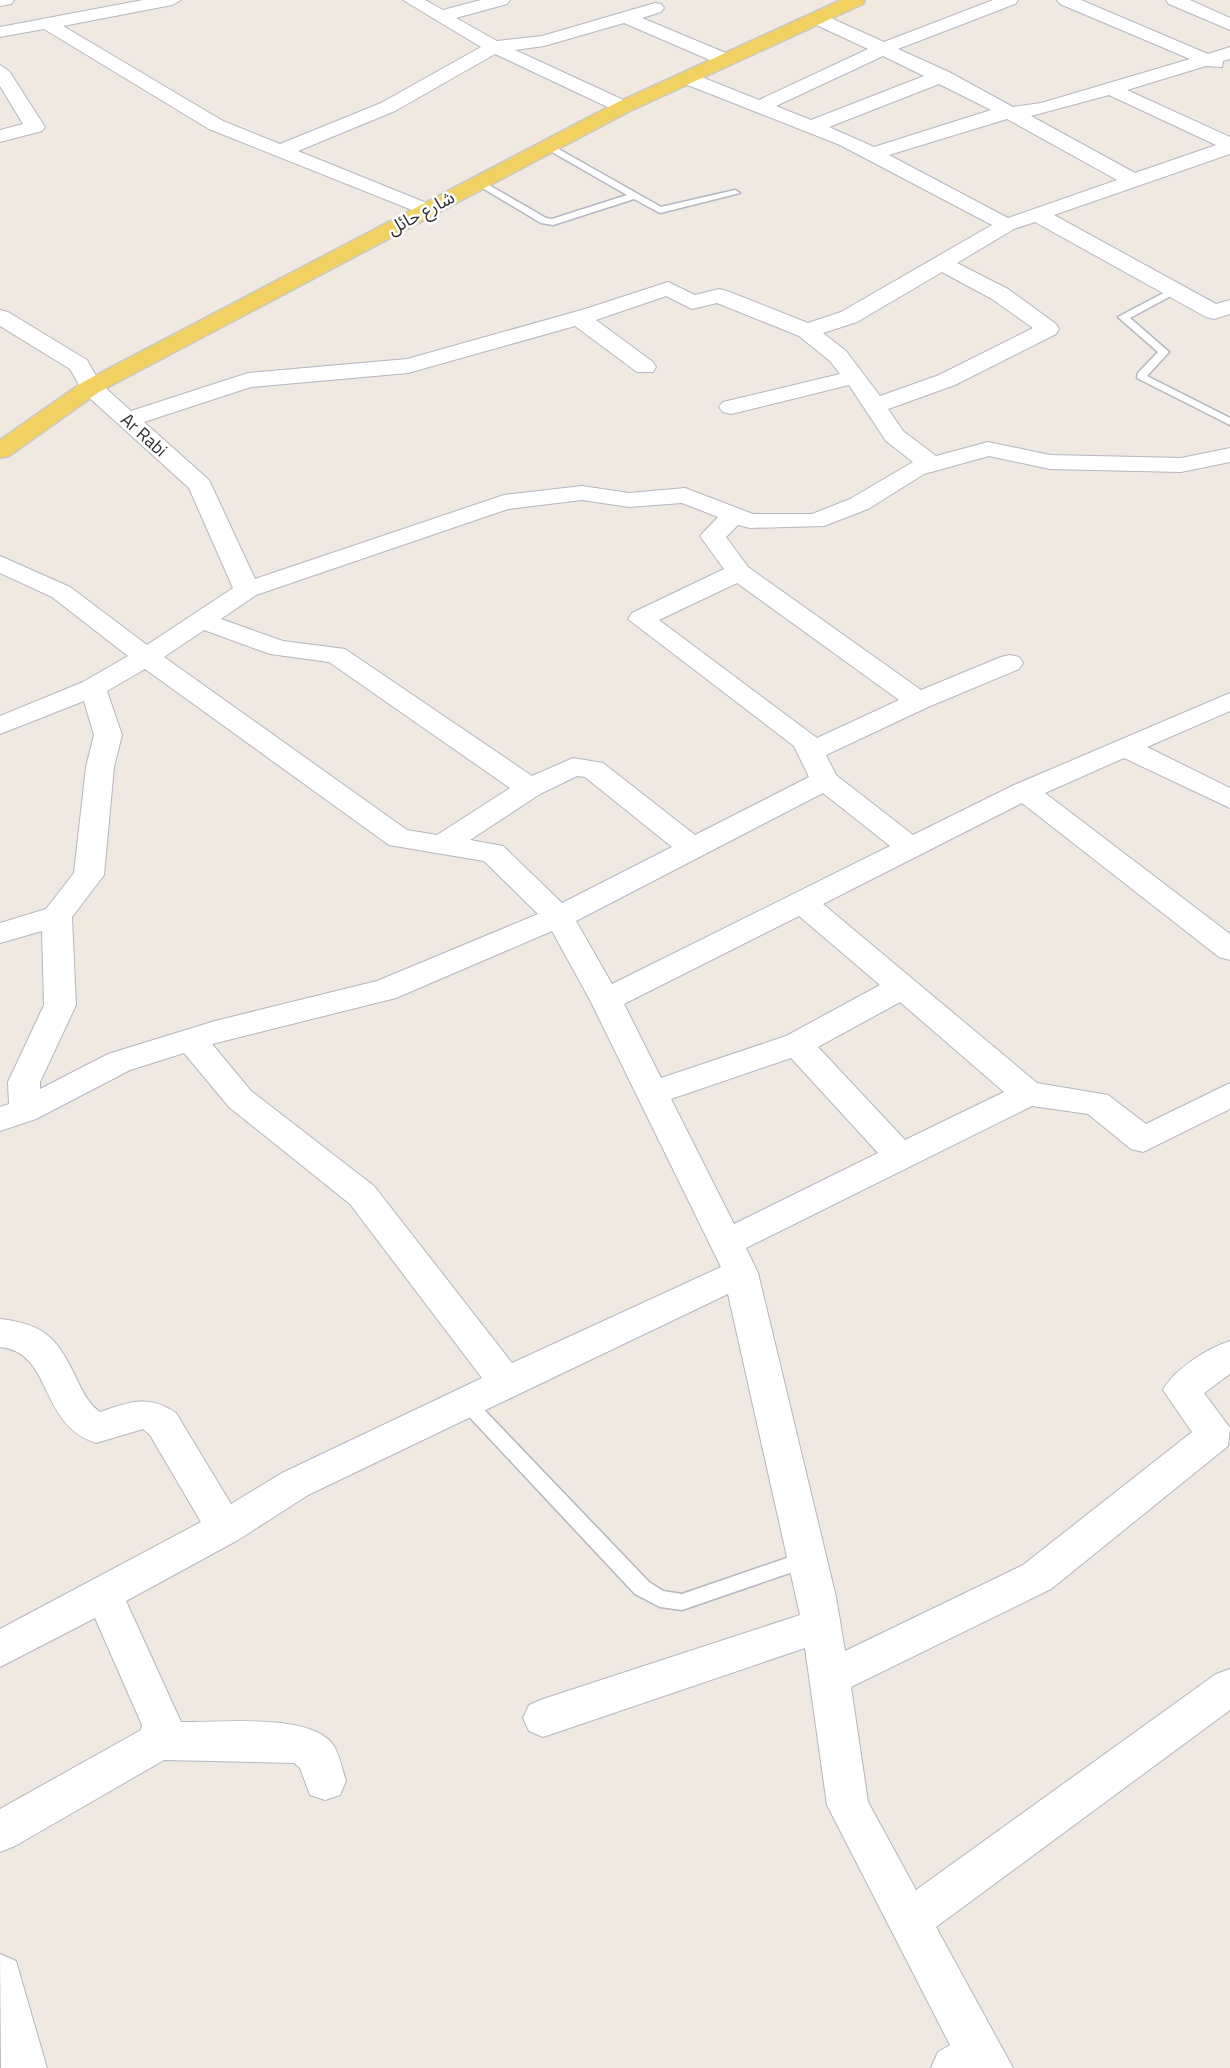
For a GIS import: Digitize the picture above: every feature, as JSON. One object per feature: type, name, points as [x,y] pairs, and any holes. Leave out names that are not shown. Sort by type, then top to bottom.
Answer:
[{"type":"main road","name":"شارع حائل","points":[[0,451],[91,387],[548,146],[623,107],[856,0]]},
{"type":"street","points":[[0,1],[5,0]]},
{"type":"street","points":[[0,32],[172,0]]},
{"type":"street","points":[[412,0],[494,47],[623,107]]},
{"type":"street","points":[[441,16],[501,0]]},
{"type":"street","points":[[280,151],[388,107],[494,47],[544,41],[655,8],[643,0]]},
{"type":"street","points":[[759,107],[885,48],[1008,0]]},
{"type":"street","points":[[1066,0],[1230,69]]},
{"type":"street","points":[[1175,0],[1230,26]]},
{"type":"street","points":[[1093,12],[1114,4]]},
{"type":"street","points":[[627,18],[726,60]]},
{"type":"street","points":[[816,18],[942,76],[1012,112],[1134,181]]},
{"type":"street","points":[[46,23],[216,125],[428,210]]},
{"type":"street","points":[[873,154],[999,114],[1043,109],[1230,53]]},
{"type":"street","points":[[0,71],[35,127],[0,136]]},
{"type":"street","points":[[811,127],[942,76]]},
{"type":"street","points":[[687,78],[873,154],[1007,225]]},
{"type":"street","points":[[1110,89],[1230,146]]},
{"type":"street","points":[[807,331],[849,317],[1007,225],[1230,146]]},
{"type":"street","points":[[1036,214],[1214,312],[1230,307]]},
{"type":"street","points":[[875,406],[947,380],[1048,329],[1000,294],[941,262]]},
{"type":"street","points":[[128,420],[248,380],[408,366],[579,318],[668,288],[692,302],[719,296],[807,331],[838,356],[855,377],[894,436],[932,465]]},
{"type":"street","name":"Ar Rabi","points":[[0,317],[79,364],[91,387],[200,485],[247,590]]},
{"type":"street","points":[[579,318],[645,367]]},
{"type":"street","points":[[731,407],[855,377]]},
{"type":"street","points":[[0,726],[93,688],[146,657],[247,590],[504,502],[582,493],[629,500],[685,495],[750,521],[815,521],[859,504],[916,469],[988,449],[1050,462],[1181,465],[1227,459]]},
{"type":"street","points":[[735,515],[712,536],[739,572],[918,701]]},
{"type":"street","points":[[1,566],[61,592],[146,657],[399,838],[493,853],[559,917],[606,1000],[734,1258],[821,1625],[848,1804],[909,1921],[974,2063]]},
{"type":"street","points":[[739,572],[641,619],[805,741],[825,780],[911,848]]},
{"type":"street","points":[[201,620],[279,648],[336,655],[530,788]]},
{"type":"street","points":[[810,752],[918,701],[1010,663]]},
{"type":"street","points":[[0,933],[57,916],[89,875],[100,767],[108,735],[93,688]]},
{"type":"street","points":[[606,1000],[1024,791],[1230,701]]},
{"type":"street","points":[[1125,747],[1230,799]]},
{"type":"street","points":[[441,845],[530,788],[573,767],[593,769],[692,848]]},
{"type":"street","points":[[13,1115],[118,1062],[190,1040],[385,990],[559,917],[825,780]]},
{"type":"street","points":[[1024,791],[1230,950]]},
{"type":"street","points":[[802,902],[1028,1094],[1097,1103],[1143,1140],[1230,1095]]},
{"type":"street","points":[[13,1115],[24,1082],[60,1005],[57,916]]},
{"type":"street","points":[[652,1093],[797,1044],[903,987]]},
{"type":"street","points":[[190,1040],[240,1099],[362,1195],[507,1383]]},
{"type":"street","points":[[797,1044],[901,1157]]},
{"type":"street","points":[[0,1649],[105,1595],[225,1528],[296,1484],[507,1383],[734,1258],[901,1157],[1028,1094]]},
{"type":"street","points":[[0,1333],[26,1337],[44,1350],[74,1410],[83,1422],[96,1428],[137,1413],[154,1416],[163,1424],[225,1528]]},
{"type":"street","points":[[829,1678],[1037,1577],[1215,1435],[1181,1390],[1230,1355]]},
{"type":"street","points":[[105,1595],[162,1725],[159,1741]]},
{"type":"street","points":[[543,1718],[821,1625]]},
{"type":"street","points":[[909,1921],[1230,1687]]},
{"type":"street","points":[[0,1832],[159,1741],[281,1742],[303,1746],[317,1756],[325,1781]]},
{"type":"street","points":[[0,1976],[24,2068]]},
{"type":"lane","points":[[548,146],[660,210],[735,193]]},
{"type":"lane","points":[[479,183],[544,220],[553,222],[633,196]]},
{"type":"lane","points":[[1175,291],[1123,317],[1164,352],[1142,375],[1142,378],[1230,422]]},
{"type":"lane","points":[[466,1402],[642,1588],[660,1599],[682,1602],[807,1559]]}]
